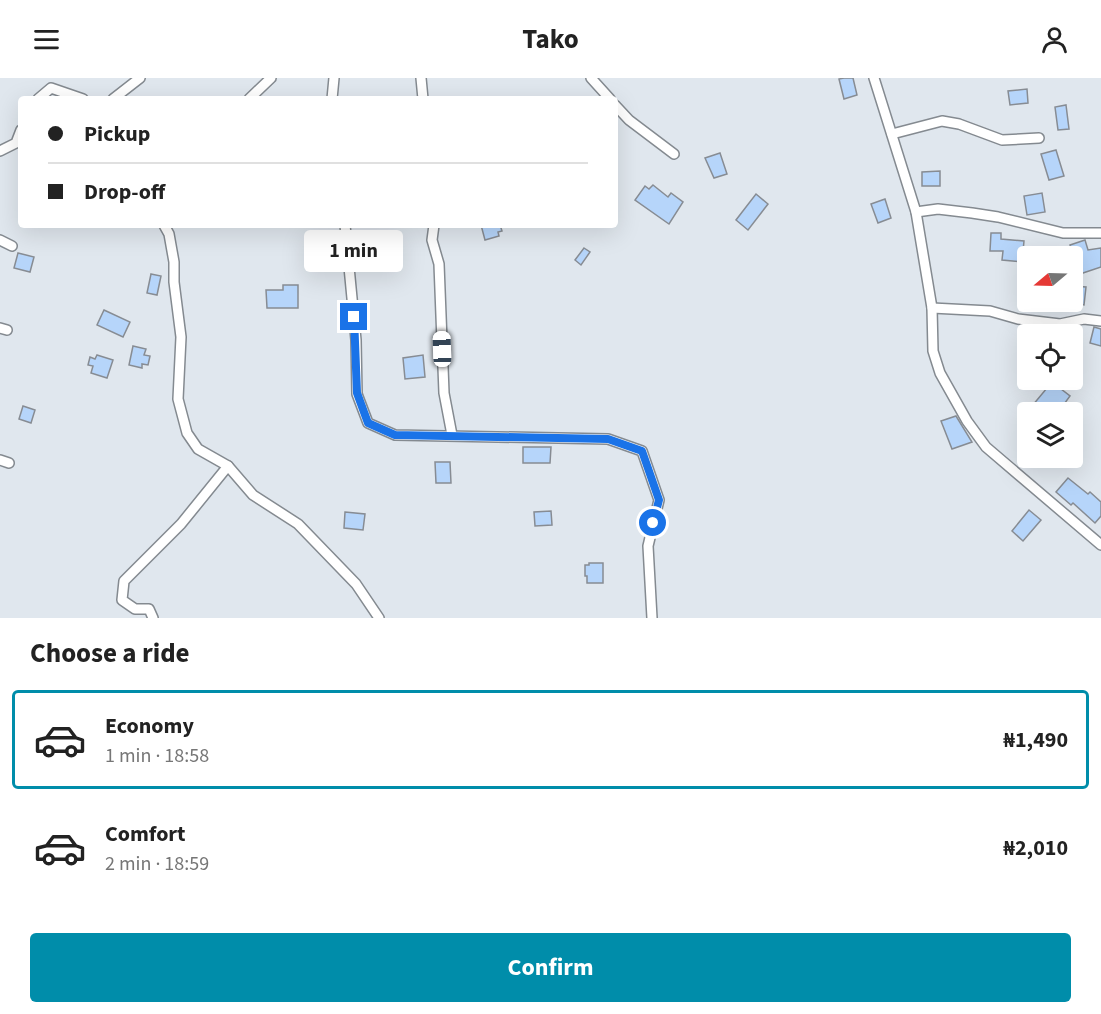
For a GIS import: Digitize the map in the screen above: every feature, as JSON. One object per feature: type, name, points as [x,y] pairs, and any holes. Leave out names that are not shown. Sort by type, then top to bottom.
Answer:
[{"type":"street","points":[[117,96],[140,78]]},
{"type":"street","points":[[252,96],[271,78]]},
{"type":"street","points":[[332,96],[334,78]]},
{"type":"street","points":[[421,78],[423,96]]},
{"type":"street","points":[[591,78],[607,96]]},
{"type":"street","points":[[874,78],[916,212],[932,308],[933,351],[940,373],[973,430],[986,447],[1100,543]]},
{"type":"street","points":[[42,96],[51,88],[74,96]]},
{"type":"street","points":[[618,108],[629,120],[674,154]]},
{"type":"street","points":[[892,134],[942,121],[959,124],[1002,140],[1039,138]]},
{"type":"street","points":[[0,151],[16,143],[18,138]]},
{"type":"street","points":[[916,212],[938,209],[998,217],[1063,233],[1101,233]]},
{"type":"street","points":[[166,228],[172,253],[181,338],[178,399],[187,433],[198,449],[228,466],[253,495],[298,525],[356,584],[379,618]]},
{"type":"street","points":[[345,228],[356,340],[357,393],[368,423],[395,435],[608,439],[642,451],[659,500],[648,546],[652,618]]},
{"type":"street","points":[[434,228],[432,240],[439,264],[444,393],[452,435]]},
{"type":"street","points":[[0,240],[12,246]]},
{"type":"street","points":[[932,308],[990,311],[1018,319],[1060,324],[1084,319],[1101,321]]},
{"type":"street","points":[[153,618],[149,609],[135,609],[122,600],[124,581],[181,524],[228,466]]},
{"type":"building","points":[[853,78],[857,95],[844,99],[839,79]]},
{"type":"building","points":[[1027,89],[1028,103],[1010,105],[1008,91]]},
{"type":"building","points":[[1066,105],[1069,129],[1058,130],[1055,107]]},
{"type":"building","points":[[1056,150],[1064,176],[1049,180],[1041,154]]},
{"type":"building","points":[[720,153],[727,174],[714,178],[705,158]]},
{"type":"building","points":[[940,171],[940,186],[922,186],[922,172]]},
{"type":"building","points":[[653,185],[668,197],[671,193],[683,202],[669,224],[635,200],[645,186],[649,189]]},
{"type":"building","points":[[1042,193],[1045,212],[1027,215],[1024,196]]},
{"type":"building","points":[[756,194],[768,204],[748,230],[736,220]]},
{"type":"building","points":[[885,199],[891,218],[878,223],[871,204]]},
{"type":"building","points":[[482,228],[501,228],[502,231],[498,232],[499,236],[485,240]]},
{"type":"building","points":[[991,233],[1001,233],[1001,239],[1024,241],[1024,246],[1017,246],[1017,262],[1002,260],[1003,251],[990,251]]},
{"type":"building","points":[[1085,240],[1088,250],[1101,248],[1101,267],[1083,273],[1083,246],[1070,245]]},
{"type":"building","points":[[584,248],[590,252],[581,265],[575,260]]},
{"type":"building","points":[[18,253],[34,257],[30,272],[14,268]]},
{"type":"building","points":[[151,274],[161,276],[157,295],[147,293]]},
{"type":"building","points":[[283,285],[298,285],[298,308],[267,308],[266,290],[283,290]]},
{"type":"building","points":[[1083,287],[1086,287],[1083,305]]},
{"type":"building","points":[[104,310],[130,322],[123,337],[97,325]]},
{"type":"building","points":[[1094,327],[1101,329],[1101,346],[1090,343]]},
{"type":"building","points":[[133,346],[146,349],[144,355],[150,356],[148,365],[142,364],[142,368],[129,365]]},
{"type":"building","points":[[97,355],[113,360],[107,378],[91,373],[93,366],[88,365],[90,357],[95,359]]},
{"type":"building","points":[[423,355],[425,377],[405,379],[403,358]]},
{"type":"building","points":[[1045,390],[1062,390],[1070,396],[1066,402],[1035,402]]},
{"type":"building","points":[[23,406],[35,410],[31,423],[19,419]]},
{"type":"building","points":[[956,416],[972,442],[952,449],[941,421]]},
{"type":"building","points":[[523,447],[551,447],[550,463],[523,463]]},
{"type":"building","points":[[435,462],[450,462],[451,483],[436,483]]},
{"type":"building","points":[[1068,478],[1101,502],[1101,516],[1095,523],[1073,503],[1071,505],[1056,492]]},
{"type":"building","points":[[1029,510],[1041,520],[1023,541],[1012,531]]},
{"type":"building","points":[[551,511],[552,525],[535,526],[534,512]]},
{"type":"building","points":[[345,512],[365,514],[363,530],[344,528]]},
{"type":"building","points":[[603,563],[603,583],[587,583],[585,565]]},
{"type":"route","points":[[354,317],[357,393],[368,423],[395,435],[608,439],[642,451],[659,500],[653,523]]}]
